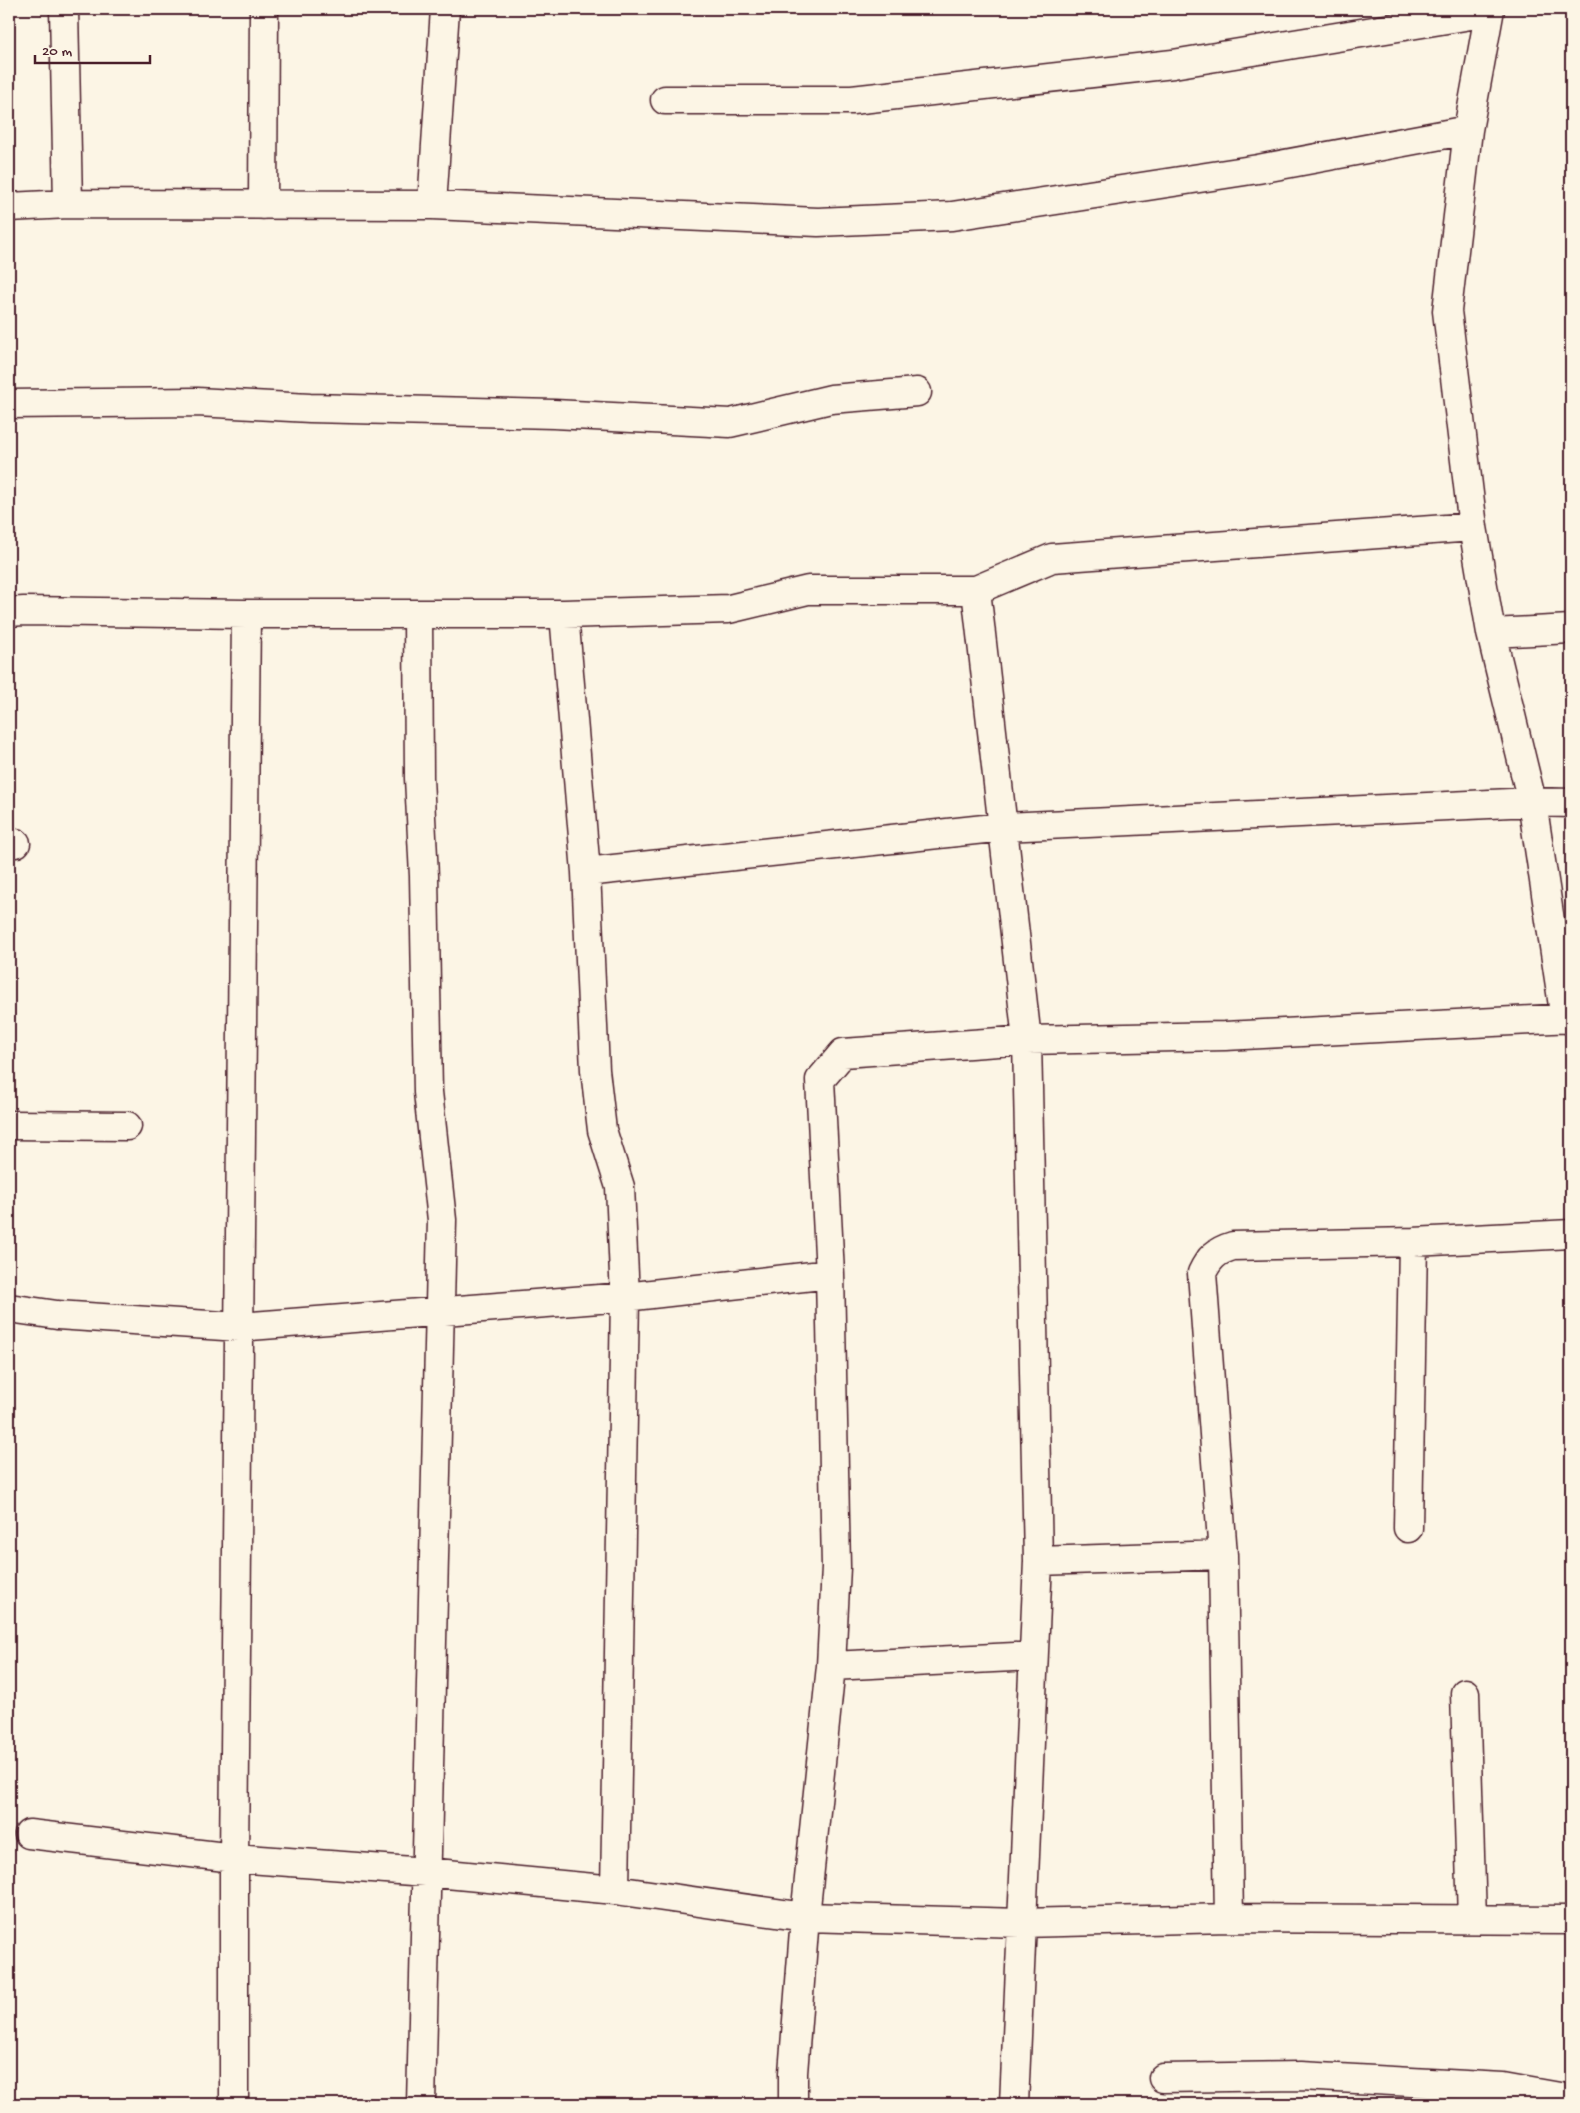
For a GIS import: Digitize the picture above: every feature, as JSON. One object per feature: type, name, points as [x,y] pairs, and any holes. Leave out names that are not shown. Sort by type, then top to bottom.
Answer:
[{"type":"street","points":[[64,9],[68,204]]},
{"type":"street","points":[[263,205],[264,9]]},
{"type":"street","points":[[432,204],[445,9]]},
{"type":"street","points":[[665,100],[852,100],[1173,64],[1490,10],[1468,130],[1447,311],[1473,527],[1491,633],[1532,802],[1568,1019],[1225,1036],[1027,1040],[843,1053],[820,1080],[830,1274],[836,1567],[831,1666],[805,1917],[793,2073],[793,2104]]},
{"type":"street","points":[[9,207],[68,204],[432,204],[818,222],[952,216],[1258,169],[1468,130]]},
{"type":"street","points":[[9,404],[197,402],[310,408],[554,414],[730,423],[831,399],[917,392]]},
{"type":"street","points":[[9,612],[564,614],[729,609],[808,590],[976,590],[1052,558],[1473,527]]},
{"type":"street","points":[[976,590],[1027,1040],[1038,1561],[1014,2104]]},
{"type":"street","points":[[234,2104],[234,1858],[246,614]]},
{"type":"street","points":[[418,614],[419,778],[424,876],[428,1092],[442,1220],[421,2104]]},
{"type":"street","points":[[564,614],[586,872],[595,1070],[602,1130],[620,1187],[625,1297],[615,1890]]},
{"type":"street","points":[[1491,633],[1571,629]]},
{"type":"street","points":[[586,872],[1002,827],[1532,802],[1571,803]]},
{"type":"street","points":[[9,1125],[127,1126]]},
{"type":"street","points":[[1229,1918],[1223,1555],[1202,1273],[1208,1261],[1219,1250],[1233,1246],[1413,1242],[1571,1234]]},
{"type":"street","points":[[1408,1528],[1413,1242]]},
{"type":"street","points":[[9,1308],[57,1315],[239,1327],[625,1297],[830,1274]]},
{"type":"street","points":[[1038,1561],[1223,1555]]},
{"type":"street","points":[[831,1666],[1033,1656]]},
{"type":"street","points":[[1465,1693],[1472,1918]]},
{"type":"street","points":[[29,1834],[234,1858],[426,1872],[615,1890],[805,1917],[1021,1923],[1229,1918],[1571,1920]]},
{"type":"street","points":[[1162,2078],[1301,2076],[1503,2096],[1571,2098]]}]
